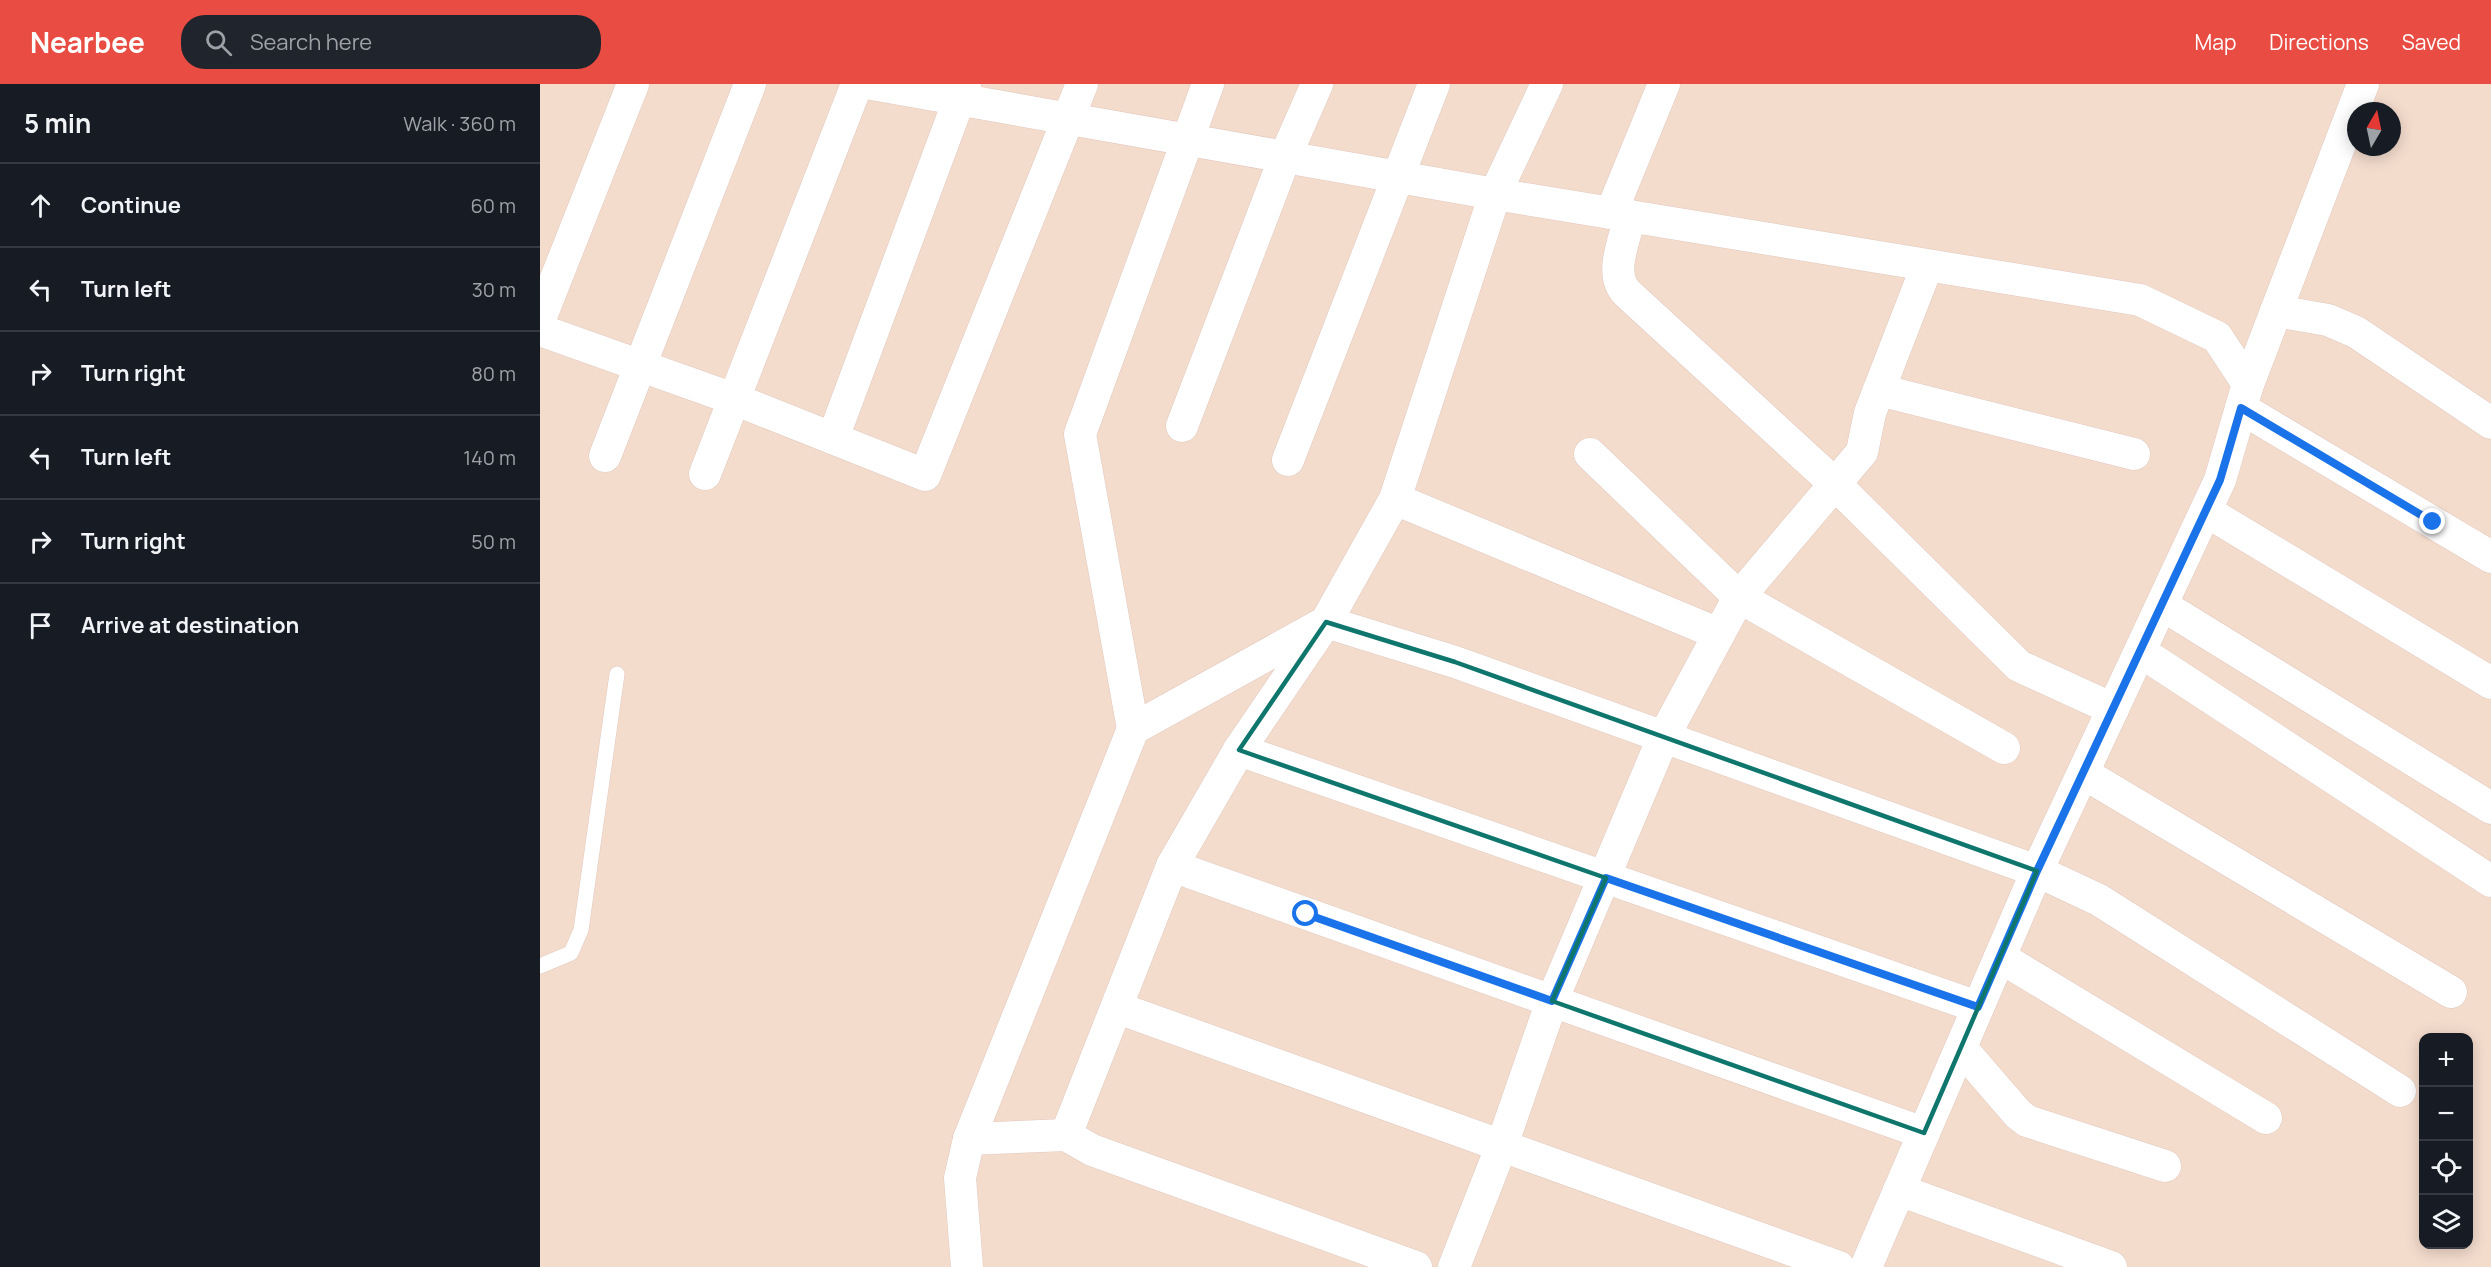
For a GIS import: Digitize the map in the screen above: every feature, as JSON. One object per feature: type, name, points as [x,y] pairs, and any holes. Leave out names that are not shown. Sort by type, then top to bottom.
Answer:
[{"type":"street","points":[[540,319],[633,84]]},
{"type":"street","points":[[605,456],[750,84]]},
{"type":"street","points":[[705,474],[857,84]]},
{"type":"street","points":[[872,84],[962,92],[1067,119],[1620,215],[2140,300],[2217,338],[2248,384],[2220,480],[2037,871],[1866,1267]]},
{"type":"street","points":[[540,330],[734,399],[925,475],[1082,84]]},
{"type":"street","points":[[967,1267],[960,1178],[969,1139],[1133,729],[1080,434],[1208,84]]},
{"type":"street","points":[[1182,426],[1285,157],[1317,84]]},
{"type":"street","points":[[1288,459],[1434,84]]},
{"type":"street","points":[[1066,1135],[1118,1008],[1172,866],[1239,750],[1326,622],[1395,499],[1496,194],[1547,84]]},
{"type":"street","points":[[1664,84],[1620,215],[1617,274],[1620,286],[1835,484],[2019,666],[2113,709]]},
{"type":"street","points":[[2244,397],[2363,84]]},
{"type":"street","points":[[834,438],[962,92]]},
{"type":"street","points":[[1454,1267],[1502,1145],[1552,1001],[1664,738],[1739,597],[1862,452],[1870,413],[1927,266]]},
{"type":"street","points":[[2276,311],[2328,320],[2356,333],[2491,423]]},
{"type":"street","points":[[1879,390],[2134,454]]},
{"type":"street","points":[[2244,397],[2491,556]]},
{"type":"street","points":[[1590,454],[1739,597],[2004,748]]},
{"type":"street","points":[[1395,499],[1719,634]]},
{"type":"street","points":[[2205,511],[2491,683]]},
{"type":"street","points":[[2162,605],[2491,808]]},
{"type":"street","points":[[1133,729],[1326,622],[1455,662],[2037,871],[2098,900],[2400,1091]]},
{"type":"street","points":[[2141,652],[2491,881]]},
{"type":"street","points":[[1239,750],[1978,1007]]},
{"type":"street","points":[[2083,773],[2451,992]]},
{"type":"street","points":[[1172,866],[1924,1133]]},
{"type":"street","points":[[2000,957],[2266,1118]]},
{"type":"street","points":[[1118,1008],[1839,1267]]},
{"type":"street","points":[[1961,1048],[2018,1114],[2027,1121],[2165,1167]]},
{"type":"street","points":[[969,1139],[1066,1135],[1092,1150],[1416,1267]]},
{"type":"street","points":[[1899,1190],[2111,1267]]},
{"type":"lane","points":[[540,966],[571,953],[581,930],[617,674]]},
{"type":"highlighted area","points":[[1326,622],[1455,662],[2037,871],[1924,1133],[1552,1001],[1606,878],[1239,750]]},
{"type":"shaded area","points":[[540,84],[2491,84],[2491,1267],[540,1267]]},
{"type":"route","points":[[1306,914],[1552,1001],[1606,878],[1978,1007],[2037,871],[2220,480],[2241,408],[2433,522]]}]
